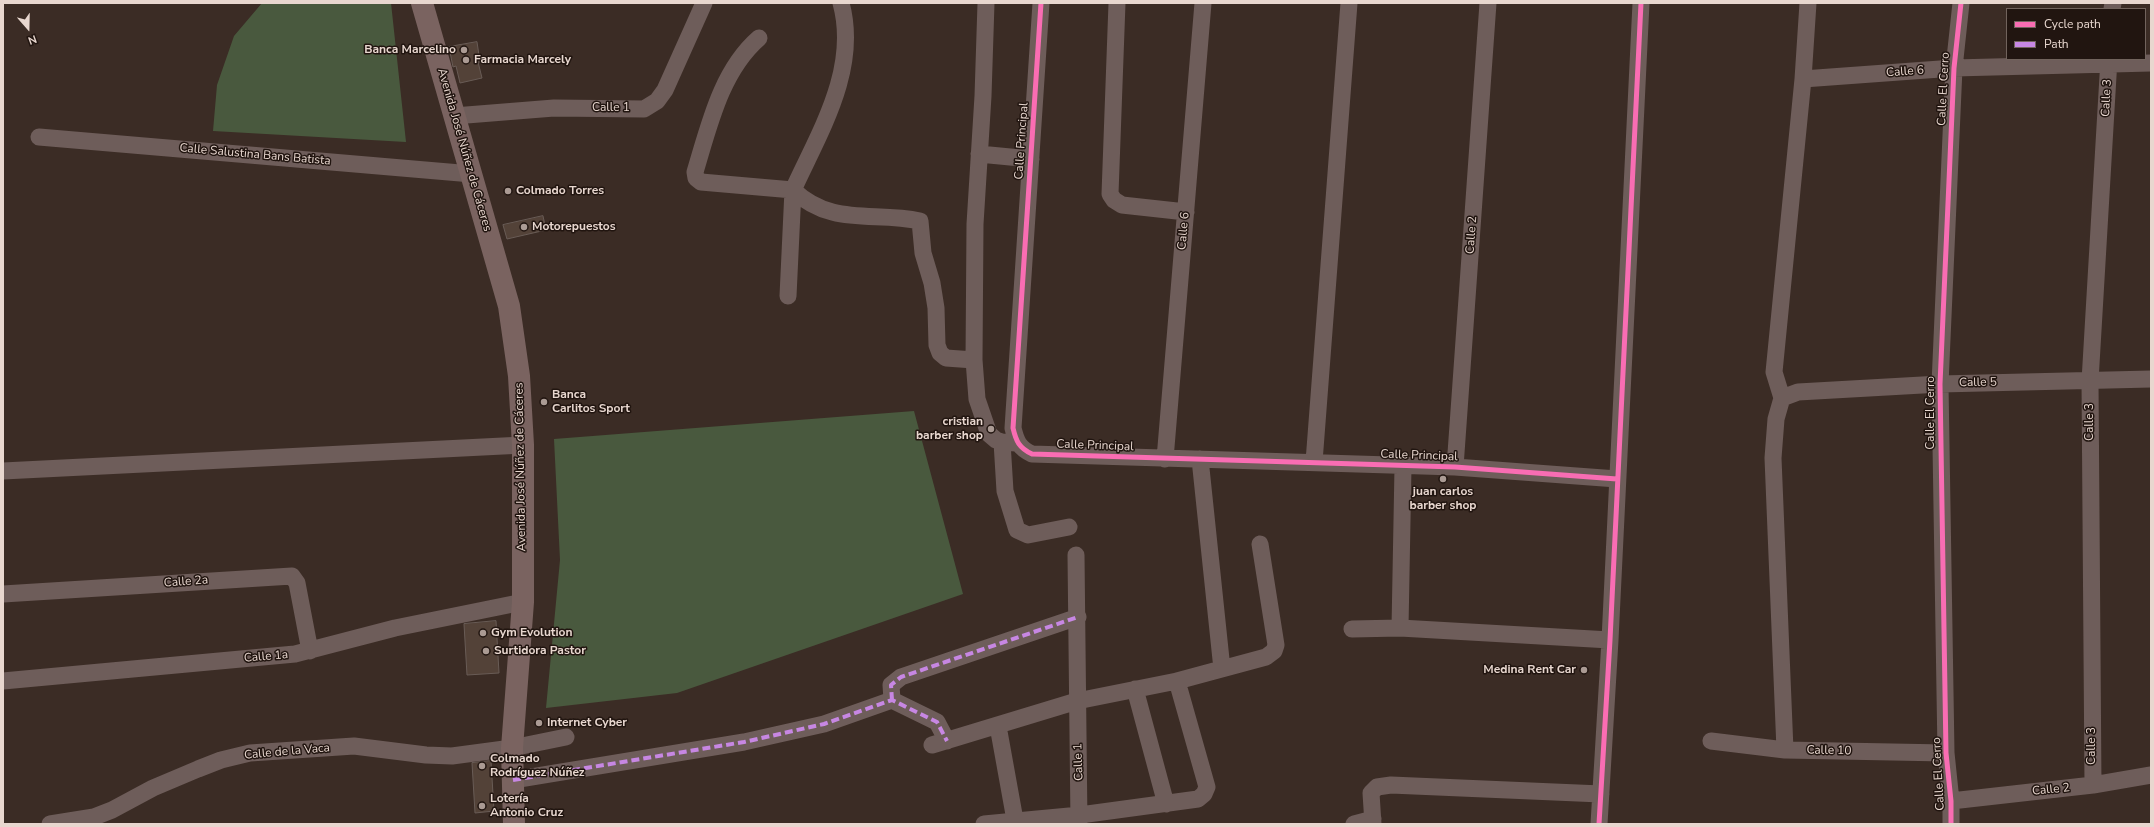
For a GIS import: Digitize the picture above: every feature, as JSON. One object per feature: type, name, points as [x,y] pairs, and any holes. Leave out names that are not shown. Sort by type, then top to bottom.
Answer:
[{"type":"main road","name":"Avenida José Núñez de Cáceres","points":[[422,3],[509,306],[519,376],[522,445],[523,602],[512,748],[514,824]]},
{"type":"street","name":"Calle 1","points":[[454,116],[554,108],[644,108],[657,101],[665,90],[704,3]]},
{"type":"street","points":[[788,296],[793,190],[841,81],[847,45],[847,28],[841,3]]},
{"type":"street","points":[[986,3],[980,154],[975,224],[974,360],[977,399],[982,416],[990,434],[996,440],[1009,442],[1005,491],[1017,530],[1028,535],[1069,527]]},
{"type":"street","name":"Calle Principal","points":[[1041,3],[1013,428],[1009,442],[1032,454],[1165,459],[1314,462],[1403,467],[1455,467],[1617,479]]},
{"type":"street","points":[[1117,3],[1110,194],[1114,200],[1122,205],[1186,212]]},
{"type":"street","name":"Calle 6","points":[[1165,459],[1203,3]]},
{"type":"street","points":[[1314,462],[1349,3]]},
{"type":"street","name":"Calle 2","points":[[1455,467],[1488,3]]},
{"type":"street","points":[[1599,824],[1610,640],[1640,3]]},
{"type":"street","points":[[1785,750],[1773,458],[1776,419],[1782,398],[1774,372],[1803,79],[1808,3]]},
{"type":"street","name":"Calle El Cerro","points":[[1951,824],[1951,801],[1946,753],[1940,384],[1954,68],[1961,3]]},
{"type":"street","points":[[759,38],[748,49],[719,94],[695,172],[696,178],[701,182],[793,190],[805,201],[825,211],[855,217],[920,220],[923,253],[932,282],[936,308],[937,345],[940,353],[946,358],[974,360]]},
{"type":"street","name":"Calle 6","points":[[1803,79],[1954,68],[2109,62],[2151,63]]},
{"type":"street","name":"Calle 3","points":[[2093,785],[2090,381],[2109,62]]},
{"type":"street","name":"Calle Salustina Bans Batista","points":[[40,137],[472,174]]},
{"type":"street","points":[[980,154],[1031,159]]},
{"type":"street","name":"Calle 5","points":[[1782,398],[1798,392],[1940,384],[2151,379]]},
{"type":"street","points":[[3,471],[522,445]]},
{"type":"street","points":[[1200,459],[1222,669]]},
{"type":"street","points":[[1400,628],[1403,467]]},
{"type":"street","points":[[513,780],[744,742],[824,724],[892,700],[937,722],[939,743],[1077,701],[1177,681],[1266,657],[1274,651],[1276,645],[1260,544]]},
{"type":"street","name":"Calle 1","points":[[1076,555],[1078,618],[1077,701],[1080,820]]},
{"type":"street","name":"Calle 2a","points":[[3,594],[292,576],[297,583],[310,651]]},
{"type":"street","name":"Calle 1a","points":[[3,681],[295,654],[395,628],[523,602]]},
{"type":"street","points":[[892,700],[891,685],[901,677],[1078,618]]},
{"type":"street","points":[[1352,629],[1400,628],[1610,640]]},
{"type":"street","points":[[984,824],[1015,820],[1080,820],[1198,799],[1204,794],[1207,787],[1177,681]]},
{"type":"street","points":[[1135,689],[1166,804]]},
{"type":"street","points":[[998,726],[1015,820]]},
{"type":"street","name":"Calle de la Vaca","points":[[50,824],[94,817],[112,810],[153,788],[198,769],[222,760],[250,753],[354,746],[426,755],[452,756],[512,748],[566,737]]},
{"type":"street","name":"Calle 10","points":[[1711,741],[1785,750],[1946,753]]},
{"type":"street","name":"Calle 2","points":[[1951,801],[2093,785],[2151,775]]},
{"type":"street","points":[[1354,824],[1373,822],[1371,793],[1377,787],[1384,786],[1601,794]]},
{"type":"green space","points":[[262,3],[391,3],[406,142],[213,131],[217,85],[234,36]]},
{"type":"green space","points":[[914,411],[963,594],[677,693],[546,708],[560,560],[554,439]]},
{"type":"building","points":[[477,42],[480,62],[478,62],[482,78],[460,83],[456,66],[453,67],[449,47]]},
{"type":"building","name":"Motorepuestos","points":[[543,216],[546,230],[507,239],[503,225]]},
{"type":"building","points":[[496,621],[499,673],[467,675],[464,624]]},
{"type":"building","points":[[491,761],[494,811],[475,813],[472,763]]},
{"type":"marked path","points":[[892,700],[891,685],[901,677],[1078,617]]},
{"type":"marked path","points":[[513,780],[744,742],[824,724],[892,700],[937,722],[947,741]]},
{"type":"cycle path","points":[[1041,3],[1013,428],[1015,437],[1021,447],[1032,454],[1455,467],[1617,479]]},
{"type":"cycle path","points":[[1599,824],[1610,640],[1641,3]]},
{"type":"cycle path","points":[[1951,824],[1951,801],[1946,753],[1940,384],[1954,68],[1961,3]]},
{"type":"place","name":"Banca Marcelino","points":[[464,50]]},
{"type":"place","name":"Farmacia Marcely","points":[[466,60]]},
{"type":"place","name":"Colmado Torres","points":[[508,191]]},
{"type":"place","name":"Motorepuestos","points":[[524,227]]},
{"type":"place","name":"Banca Carlitos Sport","points":[[544,402]]},
{"type":"place","name":"cristian barber shop","points":[[991,429]]},
{"type":"place","name":"juan carlos barber shop","points":[[1443,479]]},
{"type":"place","name":"Gym Evolution","points":[[483,633]]},
{"type":"place","name":"Surtidora Pastor","points":[[486,651]]},
{"type":"place","name":"Medina Rent Car","points":[[1584,670]]},
{"type":"place","name":"Internet Cyber","points":[[539,723]]},
{"type":"place","name":"Colmado Rodríguez Núñez","points":[[482,766]]},
{"type":"place","name":"Lotería Antonio Cruz","points":[[482,806]]}]
